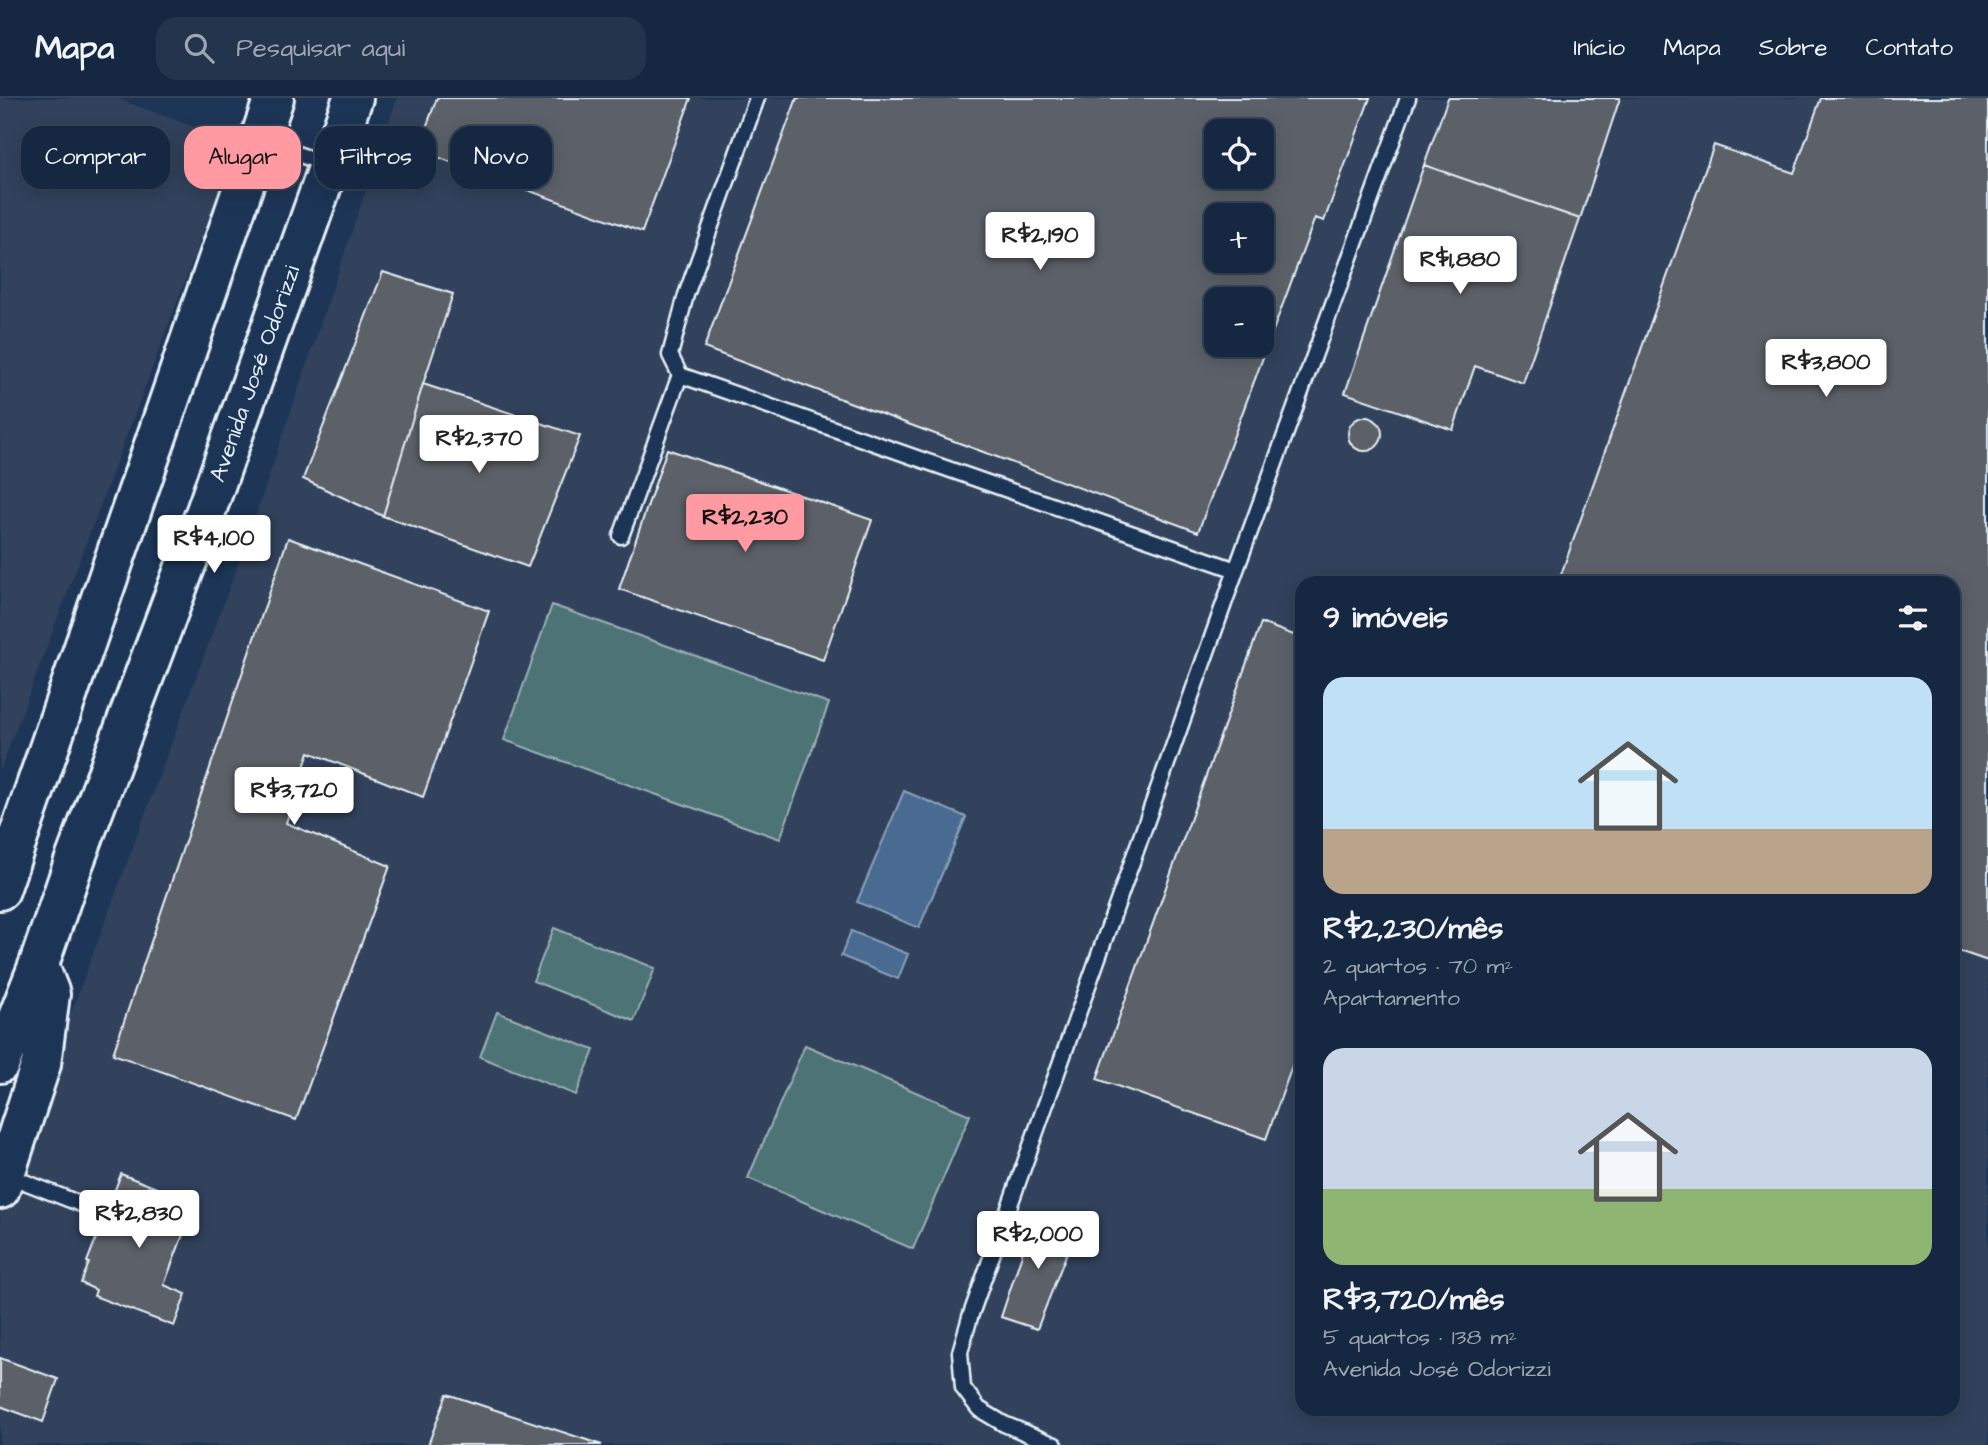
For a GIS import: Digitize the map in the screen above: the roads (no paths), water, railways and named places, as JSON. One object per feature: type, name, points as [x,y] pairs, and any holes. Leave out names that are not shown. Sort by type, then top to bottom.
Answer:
[{"type":"main road","points":[[263,126],[274,98]]},
{"type":"main road","name":"Avenida José Odorizzi","points":[[343,126],[353,98]]},
{"type":"main road","points":[[0,890],[241,189]]},
{"type":"main road","name":"Avenida José Odorizzi","points":[[0,1063],[205,514],[320,189]]},
{"type":"main road","points":[[3,1182],[41,1063],[50,994],[39,964]]},
{"type":"lane","points":[[757,98],[686,295],[670,355],[680,375],[1236,570]]},
{"type":"lane","points":[[1055,1445],[1004,1424],[979,1409],[963,1388],[960,1352],[970,1317],[1236,570],[1408,98]]},
{"type":"lane","points":[[621,536],[680,375]]},
{"type":"lane","points":[[3,1182],[106,1214]]}]
